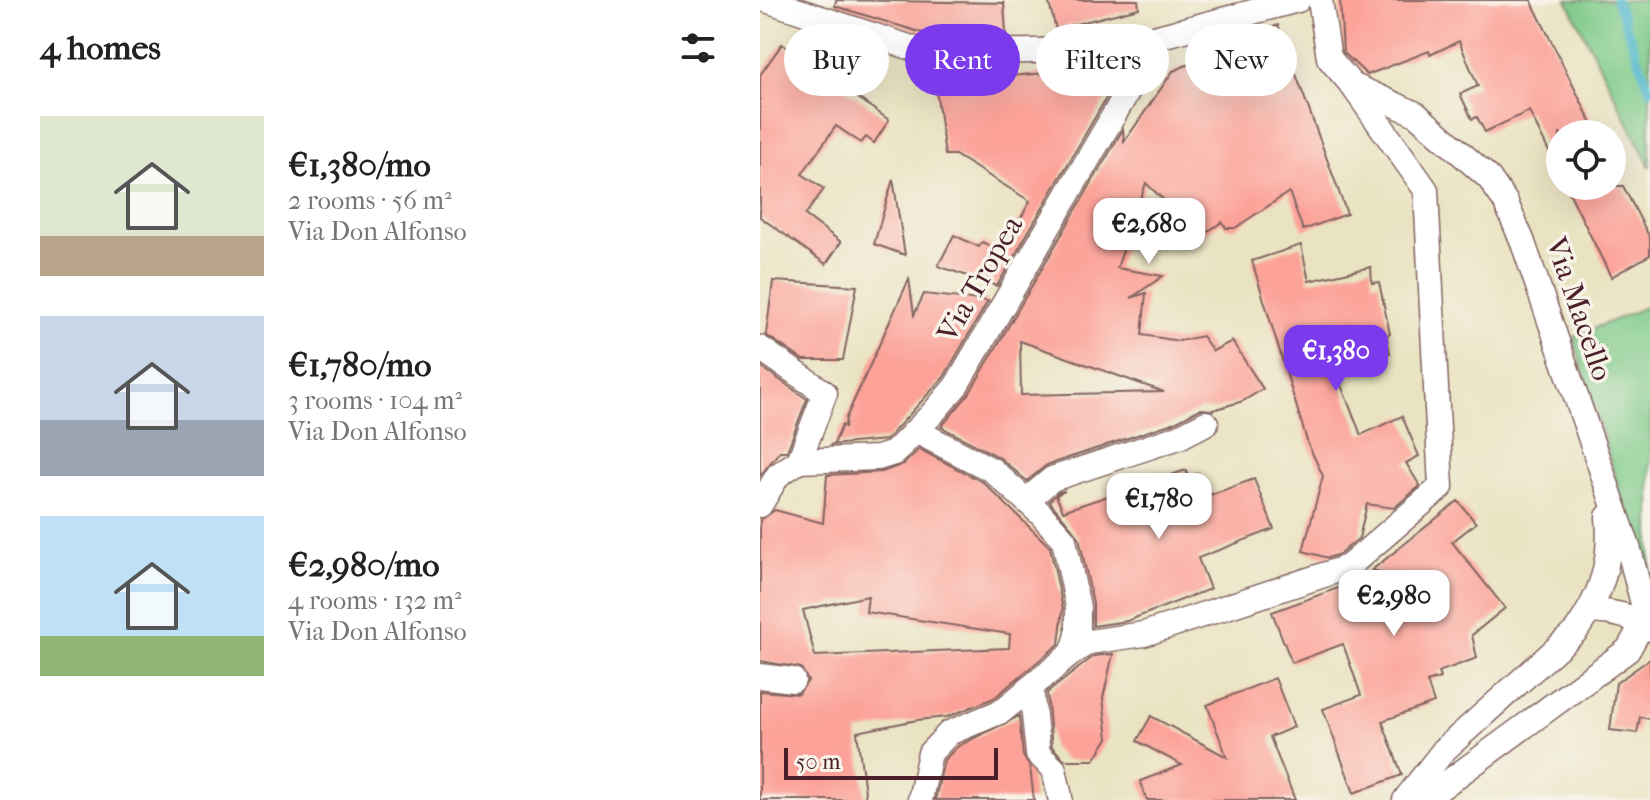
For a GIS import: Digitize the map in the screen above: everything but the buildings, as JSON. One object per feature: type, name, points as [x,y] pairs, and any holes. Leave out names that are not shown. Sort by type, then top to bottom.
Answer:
[{"type":"street","points":[[766,0],[927,53],[1036,51]]},
{"type":"street","points":[[1169,34],[1298,0]]},
{"type":"street","name":"Via Macello","points":[[1320,0],[1329,58],[1352,85],[1416,114],[1489,178],[1505,201],[1522,240],[1606,486]]},
{"type":"street","points":[[920,800],[930,753],[949,733],[995,716],[1089,642],[1144,634],[1348,567],[1441,487],[1426,190],[1352,85]]},
{"type":"street","name":"Via Tropea","points":[[799,461],[878,458],[894,453],[916,431],[956,386],[1125,96]]},
{"type":"street","points":[[760,348],[825,393],[799,461],[778,475],[760,505]]},
{"type":"street","points":[[1027,500],[1052,479],[1179,437],[1206,423]]},
{"type":"street","points":[[916,431],[992,470],[1027,500],[1064,540],[1078,607],[1078,635],[1072,653]]},
{"type":"street","points":[[1405,800],[1444,750],[1576,631],[1590,611],[1604,583],[1610,546],[1606,486]]},
{"type":"street","points":[[1424,800],[1511,736],[1639,650],[1646,626],[1643,604],[1606,486]]},
{"type":"street","points":[[1590,611],[1612,612],[1646,626]]},
{"type":"street","points":[[760,676],[793,680]]},
{"type":"street","points":[[1031,687],[1038,754],[1054,769],[1060,797]]},
{"type":"street","points":[[1491,710],[1511,736]]},
{"type":"green space","points":[[1567,0],[1650,0],[1650,167]]},
{"type":"green space","points":[[1650,305],[1650,593],[1573,337]]},
{"type":"waterway","points":[[1616,0],[1650,90]]}]
